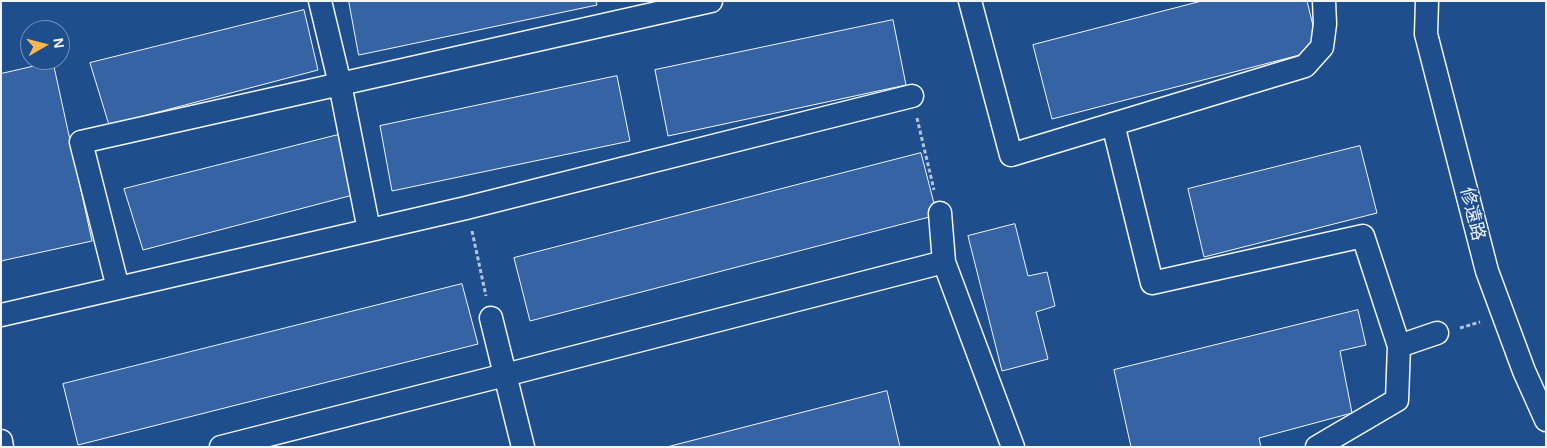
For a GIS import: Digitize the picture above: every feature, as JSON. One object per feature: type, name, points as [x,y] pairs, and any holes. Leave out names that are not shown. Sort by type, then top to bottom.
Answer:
[{"type":"street","points":[[320,1],[340,84],[369,230]]},
{"type":"street","points":[[118,288],[81,142],[711,1]]},
{"type":"street","points":[[970,1],[1011,155],[1304,66],[1322,47],[1325,24],[1324,1]]},
{"type":"street","name":"修遠路","points":[[1427,1],[1426,34],[1487,271],[1524,370],[1546,420]]},
{"type":"street","points":[[1,315],[466,208],[912,96]]},
{"type":"street","points":[[1112,124],[1152,283],[1363,236],[1399,346],[1397,400],[1318,447]]},
{"type":"street","points":[[940,213],[944,262],[1013,447]]},
{"type":"street","points":[[221,447],[944,262]]},
{"type":"street","points":[[491,318],[523,447]]},
{"type":"street","points":[[1399,346],[1437,333]]},
{"type":"street","points":[[1,441],[2,447]]},
{"type":"path","points":[[912,96],[940,213]]},
{"type":"path","points":[[466,208],[491,318]]},
{"type":"path","points":[[1437,333],[1504,316]]},
{"type":"building","points":[[349,1],[596,1],[597,5],[359,55]]},
{"type":"building","points":[[1202,1],[1307,1],[1319,50],[1052,119],[1033,45]]},
{"type":"building","points":[[304,10],[318,70],[109,125],[90,63]]},
{"type":"building","points":[[893,20],[906,85],[668,136],[655,70]]},
{"type":"building","points":[[20,70],[55,70],[92,241],[1,261],[1,74]]},
{"type":"building","points":[[617,76],[630,141],[392,191],[380,126]]},
{"type":"building","points":[[338,135],[353,195],[143,250],[124,189]]},
{"type":"building","points":[[1360,146],[1377,213],[1204,257],[1188,189]]},
{"type":"building","points":[[921,153],[937,215],[530,321],[514,258]]},
{"type":"building","points":[[1015,224],[1028,276],[1047,272],[1055,306],[1036,312],[1048,359],[1002,371],[968,236]]},
{"type":"building","points":[[462,284],[478,344],[78,445],[63,384]]},
{"type":"building","points":[[1358,310],[1366,345],[1340,351],[1352,413],[1259,438],[1261,447],[1131,447],[1114,370]]},
{"type":"building","points":[[887,391],[900,447],[667,447]]}]
